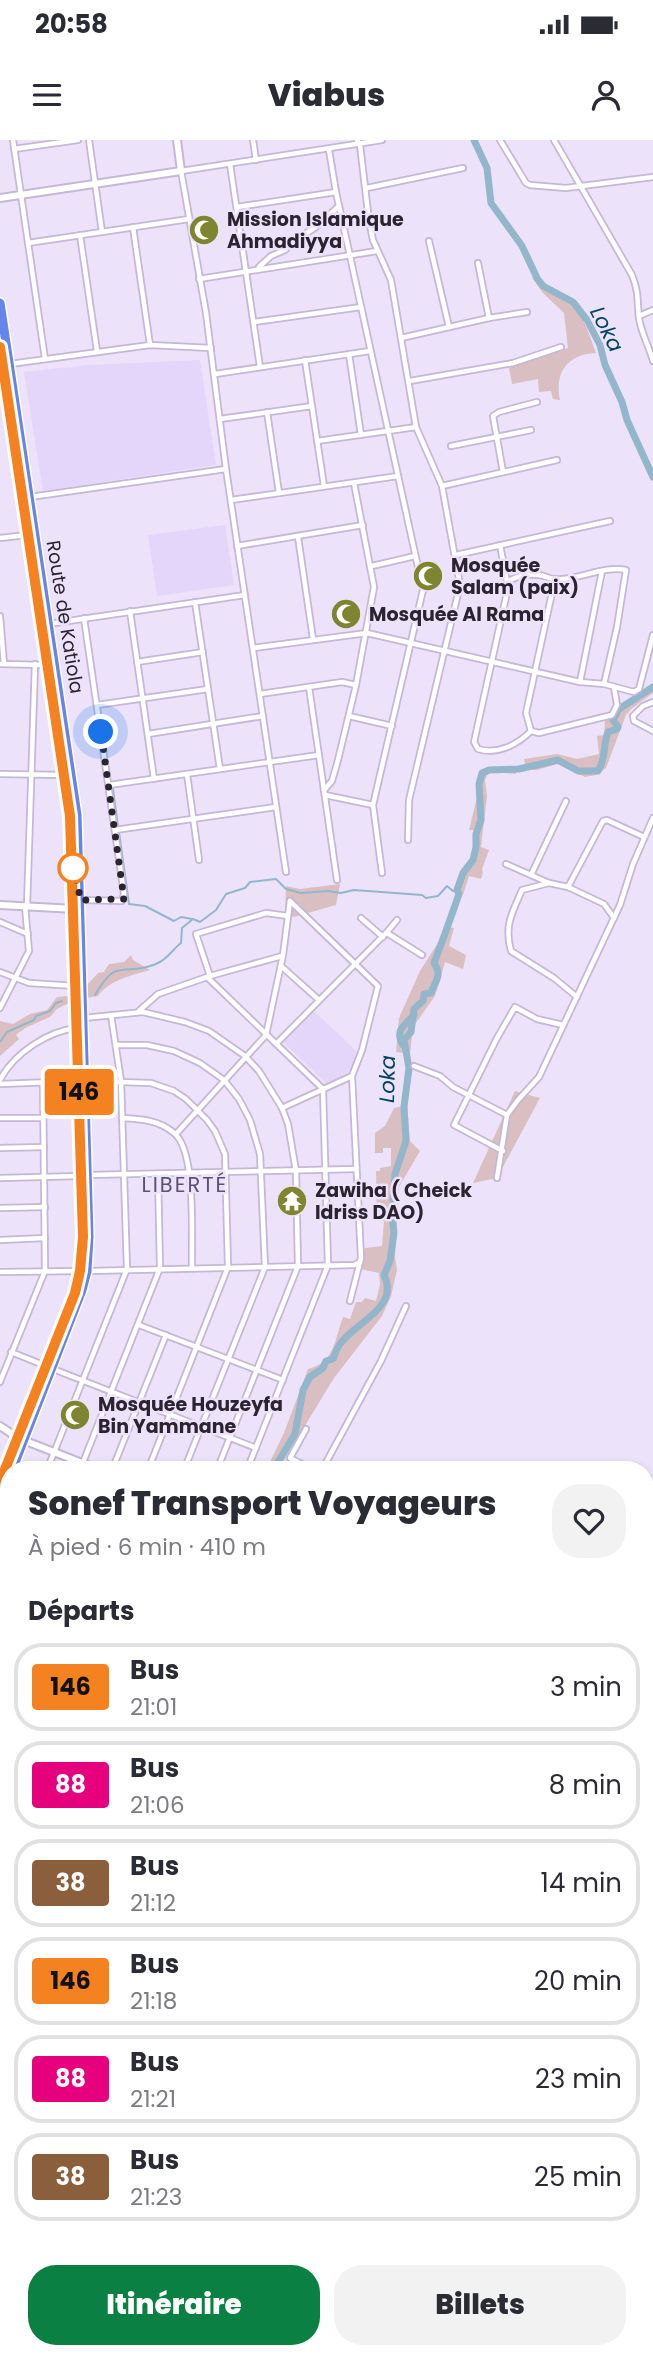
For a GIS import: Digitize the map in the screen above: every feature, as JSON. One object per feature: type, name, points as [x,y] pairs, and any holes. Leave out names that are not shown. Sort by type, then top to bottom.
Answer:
[{"type":"highway","name":"Route de Katiola","points":[[0,303],[77,815],[85,1175],[83,1271],[49,1367],[10,1461]]},
{"type":"highway","name":"Route de Katiola","points":[[0,347],[65,775],[79,906],[76,986],[80,1021]]},
{"type":"highway","name":"Route de Katiola","points":[[15,1461],[21,1439]]},
{"type":"street","points":[[13,140],[46,359]]},
{"type":"street","points":[[14,149],[78,140]]},
{"type":"street","points":[[89,140],[102,232]]},
{"type":"street","points":[[177,140],[215,374],[230,500],[286,872]]},
{"type":"street","points":[[253,140],[256,160]]},
{"type":"street","points":[[0,198],[382,140]]},
{"type":"street","points":[[500,140],[528,184],[554,188],[581,187],[653,177]]},
{"type":"street","points":[[554,140],[632,275],[639,293],[639,316],[653,360]]},
{"type":"street","points":[[359,143],[367,188],[369,221],[377,251],[391,280],[416,427],[442,486],[460,588],[409,800],[408,841]]},
{"type":"street","points":[[329,150],[423,592],[373,805],[382,873]]},
{"type":"street","points":[[230,164],[261,367]]},
{"type":"street","points":[[367,188],[463,168]]},
{"type":"street","points":[[237,207],[336,192]]},
{"type":"street","points":[[255,269],[316,228],[339,206]]},
{"type":"street","points":[[28,243],[188,219]]},
{"type":"street","points":[[133,227],[150,345]]},
{"type":"street","points":[[80,235],[97,351]]},
{"type":"street","points":[[429,241],[449,327]]},
{"type":"street","points":[[200,279],[377,251]]},
{"type":"street","points":[[478,263],[489,318]]},
{"type":"street","points":[[254,322],[361,307]]},
{"type":"street","points":[[639,316],[653,310]]},
{"type":"street","points":[[401,338],[527,312]]},
{"type":"street","points":[[9,365],[150,345],[211,348]]},
{"type":"street","points":[[410,381],[501,366],[561,347]]},
{"type":"street","points":[[215,374],[370,351]]},
{"type":"street","points":[[349,354],[361,435]]},
{"type":"street","points":[[305,360],[324,486]]},
{"type":"street","points":[[503,472],[495,414],[537,402]]},
{"type":"street","points":[[220,419],[312,406]]},
{"type":"street","points":[[267,412],[279,493]]},
{"type":"street","points":[[317,441],[416,427]]},
{"type":"street","points":[[451,446],[531,430]]},
{"type":"street","points":[[442,486],[557,460]]},
{"type":"street","points":[[29,498],[226,469]]},
{"type":"street","points":[[230,500],[398,476]]},
{"type":"street","points":[[325,793],[332,782],[349,716],[374,587],[354,484]]},
{"type":"street","points":[[456,555],[610,521]]},
{"type":"street","points":[[237,546],[363,526]]},
{"type":"street","points":[[0,538],[28,534]]},
{"type":"street","points":[[298,537],[313,639]]},
{"type":"street","points":[[500,545],[507,582],[506,597],[474,742],[478,749],[499,750],[515,744],[531,732],[539,733],[612,715],[617,705],[614,687]]},
{"type":"street","points":[[372,566],[415,556]]},
{"type":"street","points":[[507,582],[528,575],[555,579],[624,569],[626,574],[604,684]]},
{"type":"street","points":[[580,682],[602,571]]},
{"type":"street","points":[[531,732],[526,713],[555,579]]},
{"type":"street","points":[[48,624],[245,594]]},
{"type":"street","points":[[195,602],[220,769]]},
{"type":"street","points":[[130,611],[154,779]]},
{"type":"street","points":[[0,616],[2,664],[47,665]]},
{"type":"street","points":[[0,905],[79,906],[124,899],[84,618]]},
{"type":"street","points":[[253,648],[367,633],[634,692],[639,689],[653,635]]},
{"type":"street","points":[[137,662],[202,652]]},
{"type":"street","points":[[0,1008],[29,951],[26,906],[35,664]]},
{"type":"street","points":[[260,694],[342,682],[356,685]]},
{"type":"street","points":[[309,687],[337,880]]},
{"type":"street","points":[[97,705],[208,689]]},
{"type":"street","points":[[653,702],[643,706],[633,716],[634,720],[653,731]]},
{"type":"street","points":[[148,734],[263,716]]},
{"type":"street","points":[[349,716],[392,726]]},
{"type":"street","points":[[108,785],[319,755]]},
{"type":"street","points":[[0,774],[65,775]]},
{"type":"street","points":[[187,774],[199,859]]},
{"type":"street","points":[[325,793],[373,805]]},
{"type":"street","points":[[531,875],[566,801]]},
{"type":"street","points":[[115,830],[276,807]]},
{"type":"street","points":[[497,1178],[507,1115],[539,1077],[614,918],[653,818]]},
{"type":"street","points":[[568,887],[603,821],[607,820],[644,837]]},
{"type":"street","points":[[506,864],[548,883],[568,887],[604,904],[614,918]]},
{"type":"street","points":[[548,883],[522,890],[506,935],[511,951],[554,978],[577,997]]},
{"type":"street","points":[[176,1134],[266,1035],[291,902],[378,986],[362,1050],[352,1076],[360,1262],[350,1301]]},
{"type":"street","points":[[251,1461],[328,1265],[323,1089],[209,976],[195,935],[266,913],[288,916]]},
{"type":"street","points":[[361,918],[383,937]]},
{"type":"street","points":[[275,1044],[397,920]]},
{"type":"street","points":[[0,922],[28,934]]},
{"type":"street","points":[[387,932],[422,955]]},
{"type":"street","points":[[138,1012],[158,994],[283,955]]},
{"type":"street","points":[[280,965],[319,1000]]},
{"type":"street","points":[[0,972],[35,985],[76,986]]},
{"type":"street","points":[[503,1151],[454,1125],[515,1007],[537,1019],[563,1026]]},
{"type":"street","points":[[0,1082],[15,1061],[54,1032],[80,1021],[138,1012],[186,1022],[209,1031],[245,1056],[259,1072],[282,1108],[288,1124],[296,1171],[298,1266],[221,1461]]},
{"type":"street","points":[[51,1461],[127,1269],[121,1081],[111,1015]]},
{"type":"street","points":[[117,1045],[147,1045],[174,1051],[200,1063],[223,1080],[239,1099],[257,1136],[262,1171],[265,1267],[188,1461]]},
{"type":"street","points":[[414,1066],[440,1076],[453,1087],[507,1115]]},
{"type":"street","points":[[282,1108],[352,1076]]},
{"type":"street","points":[[0,1082],[121,1081],[162,1086],[186,1099],[197,1109],[221,1143],[226,1172],[228,1267],[152,1461]]},
{"type":"street","points":[[0,1382],[45,1271],[43,1082]]},
{"type":"street","points":[[0,1118],[43,1118]]},
{"type":"street","points":[[122,1118],[151,1121],[176,1134],[184,1148],[190,1173],[192,1268]]},
{"type":"street","points":[[0,1148],[44,1147]]},
{"type":"street","points":[[0,1178],[356,1170]]},
{"type":"street","points":[[84,1461],[160,1268],[158,1174]]},
{"type":"street","points":[[0,1208],[45,1207]]},
{"type":"street","points":[[0,1240],[45,1238]]},
{"type":"street","points":[[0,1272],[354,1265],[360,1262]]},
{"type":"street","points":[[327,1461],[381,1361],[406,1306]]},
{"type":"street","points":[[139,1325],[283,1380]]},
{"type":"street","points":[[116,1461],[166,1335]]},
{"type":"street","points":[[11,1352],[256,1448]]},
{"type":"street","points":[[0,1426],[21,1439],[71,1461]]},
{"type":"street","points":[[293,1461],[290,1458],[306,1429]]},
{"type":"shaded area","points":[[538,276],[576,309],[596,353],[578,357],[565,366],[559,381],[560,400],[553,399],[551,391],[539,392],[538,379],[512,384],[509,368],[568,348],[564,313],[532,278]]},
{"type":"shaded area","points":[[200,360],[216,465],[43,491],[24,372],[88,365]]},
{"type":"shaded area","points":[[225,525],[234,585],[157,596],[148,535]]},
{"type":"shaded area","points":[[653,683],[653,693],[626,715],[606,768],[596,775],[585,777],[557,764],[526,770],[524,759],[557,754],[577,759],[599,754],[597,736],[604,735],[605,720]]},
{"type":"shaded area","points":[[516,766],[516,774],[492,772],[485,780],[487,796],[481,847],[489,850],[481,879],[469,876],[463,895],[455,893],[473,848],[475,830],[469,830],[479,789],[479,773]]},
{"type":"shaded area","points":[[340,884],[336,905],[294,917],[285,914],[286,886],[300,889]]},
{"type":"shaded area","points":[[448,927],[454,928],[449,946],[466,955],[463,969],[445,962],[435,996],[413,1027],[410,1054],[396,1052],[399,1018],[420,971]]},
{"type":"shaded area","points":[[131,955],[133,960],[150,970],[121,979],[98,996],[86,998],[86,986],[98,973],[104,972],[109,964],[124,962]]},
{"type":"shaded area","points":[[69,996],[69,1003],[57,1009],[50,1017],[16,1035],[19,1039],[0,1056],[0,1021],[13,1024],[30,1014],[47,1010],[57,997]]},
{"type":"shaded area","points":[[312,1009],[356,1051],[354,1069],[328,1085],[281,1040]]},
{"type":"shaded area","points":[[515,1091],[540,1098],[497,1178],[473,1183]]},
{"type":"shaded area","points":[[407,1105],[410,1141],[420,1151],[399,1187],[395,1257],[397,1270],[391,1296],[382,1316],[334,1378],[283,1461],[270,1461],[308,1369],[317,1366],[329,1356],[343,1317],[350,1319],[356,1302],[362,1302],[365,1298],[376,1301],[380,1284],[379,1273],[360,1269],[365,1248],[382,1246],[384,1221],[377,1220],[376,1171],[391,1166],[391,1148],[383,1148],[383,1153],[375,1153],[375,1133],[385,1126],[394,1108]]},
{"type":"waterway","name":"Loka","points":[[474,140],[487,168],[491,203],[522,246],[537,278],[543,286],[573,302],[587,320],[600,345],[627,420],[653,477]]},
{"type":"waterway","name":"Loka","points":[[278,1461],[295,1434],[303,1390],[310,1377],[323,1368],[326,1361],[333,1359],[340,1344],[374,1314],[386,1297],[384,1275],[390,1261],[394,1233],[392,1217],[395,1174],[406,1141],[404,1107],[409,1068],[404,1040],[411,1032],[414,1009],[423,1001],[424,994],[431,993],[437,978],[438,971],[434,963],[459,894],[457,890],[463,873],[473,860],[476,834],[481,820],[479,784],[482,773],[489,770],[519,769],[558,760],[578,771],[598,771],[608,732],[618,727],[613,720],[619,709],[653,687]]},
{"type":"waterway","points":[[113,789],[118,827]]},
{"type":"waterway","points":[[119,832],[129,904],[145,906],[174,921],[181,917],[192,919]]},
{"type":"waterway","points":[[95,995],[115,971],[144,968],[163,960],[181,943],[182,928],[193,919],[200,922],[216,910],[226,894],[245,888],[250,882],[276,879],[286,889],[301,893],[341,893],[354,890],[422,895],[426,898],[438,896],[447,886],[453,891],[457,890]]},
{"type":"waterway","points":[[0,1042],[7,1032],[50,1011],[56,1003],[62,1001]]},
{"type":"waterway","points":[[403,1045],[400,1032],[414,1015]]},
{"type":"bus line","name":"146","points":[[0,347],[70,816],[83,1237],[75,1293],[8,1461]]},
{"type":"place","name":"Mission Islamique Ahmadiyya","points":[[204,230]]},
{"type":"place","name":"Mosquée Salam (paix)","points":[[428,576]]},
{"type":"place","name":"Mosquée Al Rama","points":[[346,614]]},
{"type":"place","name":"Zawiha ( Cheick Idriss DAO)","points":[[292,1201]]},
{"type":"place","name":"Mosquée Houzeyfa Bin Yammane","points":[[75,1415]]},
{"type":"district","name":"LIBERTÉ","points":[[185,1184]]},
{"type":"route","points":[[73,868],[81,900],[124,899],[101,732]]}]
